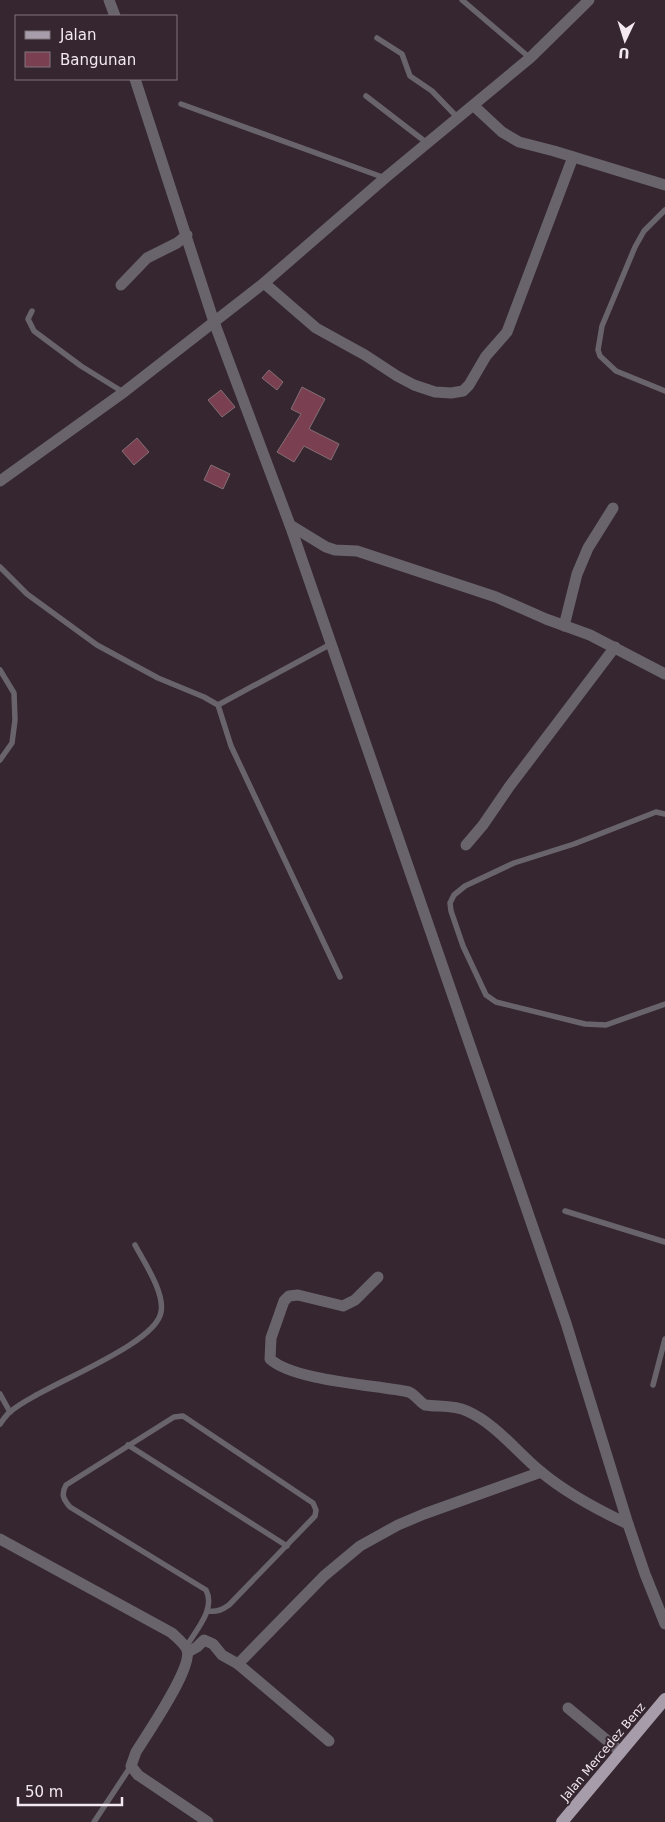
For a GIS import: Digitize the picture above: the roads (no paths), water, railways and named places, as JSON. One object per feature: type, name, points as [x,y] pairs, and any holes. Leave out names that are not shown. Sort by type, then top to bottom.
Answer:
[{"type":"main road","name":"Jalan Mercedez Benz","points":[[563,1822],[665,1700]]},
{"type":"street","points":[[109,0],[115,15]]},
{"type":"street","points":[[0,481],[124,392],[264,283],[385,178],[530,58],[589,0]]},
{"type":"street","points":[[135,80],[214,322],[290,525],[566,1323],[628,1524],[665,1624]]},
{"type":"street","points":[[474,106],[512,139],[665,185]]},
{"type":"street","points":[[264,283],[316,328],[397,376],[414,385],[435,392],[451,393],[463,390],[469,385],[486,356],[507,332],[573,157]]},
{"type":"street","points":[[121,286],[147,258],[177,243],[187,235]]},
{"type":"street","points":[[564,626],[577,574],[588,548],[614,508]]},
{"type":"street","points":[[290,525],[326,547],[335,550],[357,551],[478,590],[590,635],[665,674]]},
{"type":"street","points":[[466,846],[615,647]]},
{"type":"street","points":[[378,1277],[355,1300],[343,1306],[298,1295],[289,1296],[284,1301],[271,1338],[270,1359],[282,1367],[318,1378],[409,1392],[425,1404],[458,1408],[469,1412],[493,1429],[540,1472],[600,1511],[628,1524]]},
{"type":"street","points":[[238,1664],[324,1576],[360,1546],[398,1525],[424,1514],[540,1472]]},
{"type":"street","points":[[0,1539],[172,1634],[187,1650]]},
{"type":"street","points":[[187,1650],[205,1640],[213,1644],[222,1655],[238,1664],[329,1741]]},
{"type":"street","points":[[187,1650],[184,1672],[136,1752],[131,1766],[138,1775],[208,1822]]},
{"type":"street","points":[[568,1708],[621,1752]]},
{"type":"lane","points":[[462,0],[530,58]]},
{"type":"lane","points":[[377,38],[402,54],[410,76],[432,91],[458,118]]},
{"type":"lane","points":[[366,96],[427,143]]},
{"type":"lane","points":[[182,104],[385,178]]},
{"type":"lane","points":[[664,214],[644,231],[635,247],[602,326],[598,350],[600,356],[616,371],[665,391]]},
{"type":"lane","points":[[32,311],[28,319],[34,331],[81,366],[124,392]]},
{"type":"lane","points":[[0,567],[27,594],[97,645],[158,678],[204,697],[218,705],[231,746],[340,977]]},
{"type":"lane","points":[[218,705],[331,644]]},
{"type":"lane","points":[[0,670],[14,693],[15,720],[12,743],[0,760]]},
{"type":"lane","points":[[665,814],[656,812],[574,844],[514,863],[465,886],[454,895],[450,903],[462,946],[486,995],[496,1002],[585,1024],[606,1025],[665,1004]]},
{"type":"lane","points":[[564,1211],[665,1242]]},
{"type":"lane","points":[[0,1424],[10,1412],[32,1398],[135,1342],[155,1326],[160,1319],[162,1310],[160,1298],[153,1279],[135,1245]]},
{"type":"lane","points":[[653,1385],[665,1339]]},
{"type":"lane","points":[[0,1394],[10,1412]]},
{"type":"lane","points":[[187,1650],[208,1611],[209,1596],[206,1590],[70,1507],[63,1497],[66,1485],[169,1419],[183,1416],[313,1503],[316,1510],[315,1516],[229,1605],[215,1612],[208,1611]]},
{"type":"lane","points":[[128,1444],[287,1546]]},
{"type":"lane","points":[[94,1822],[131,1766]]}]
